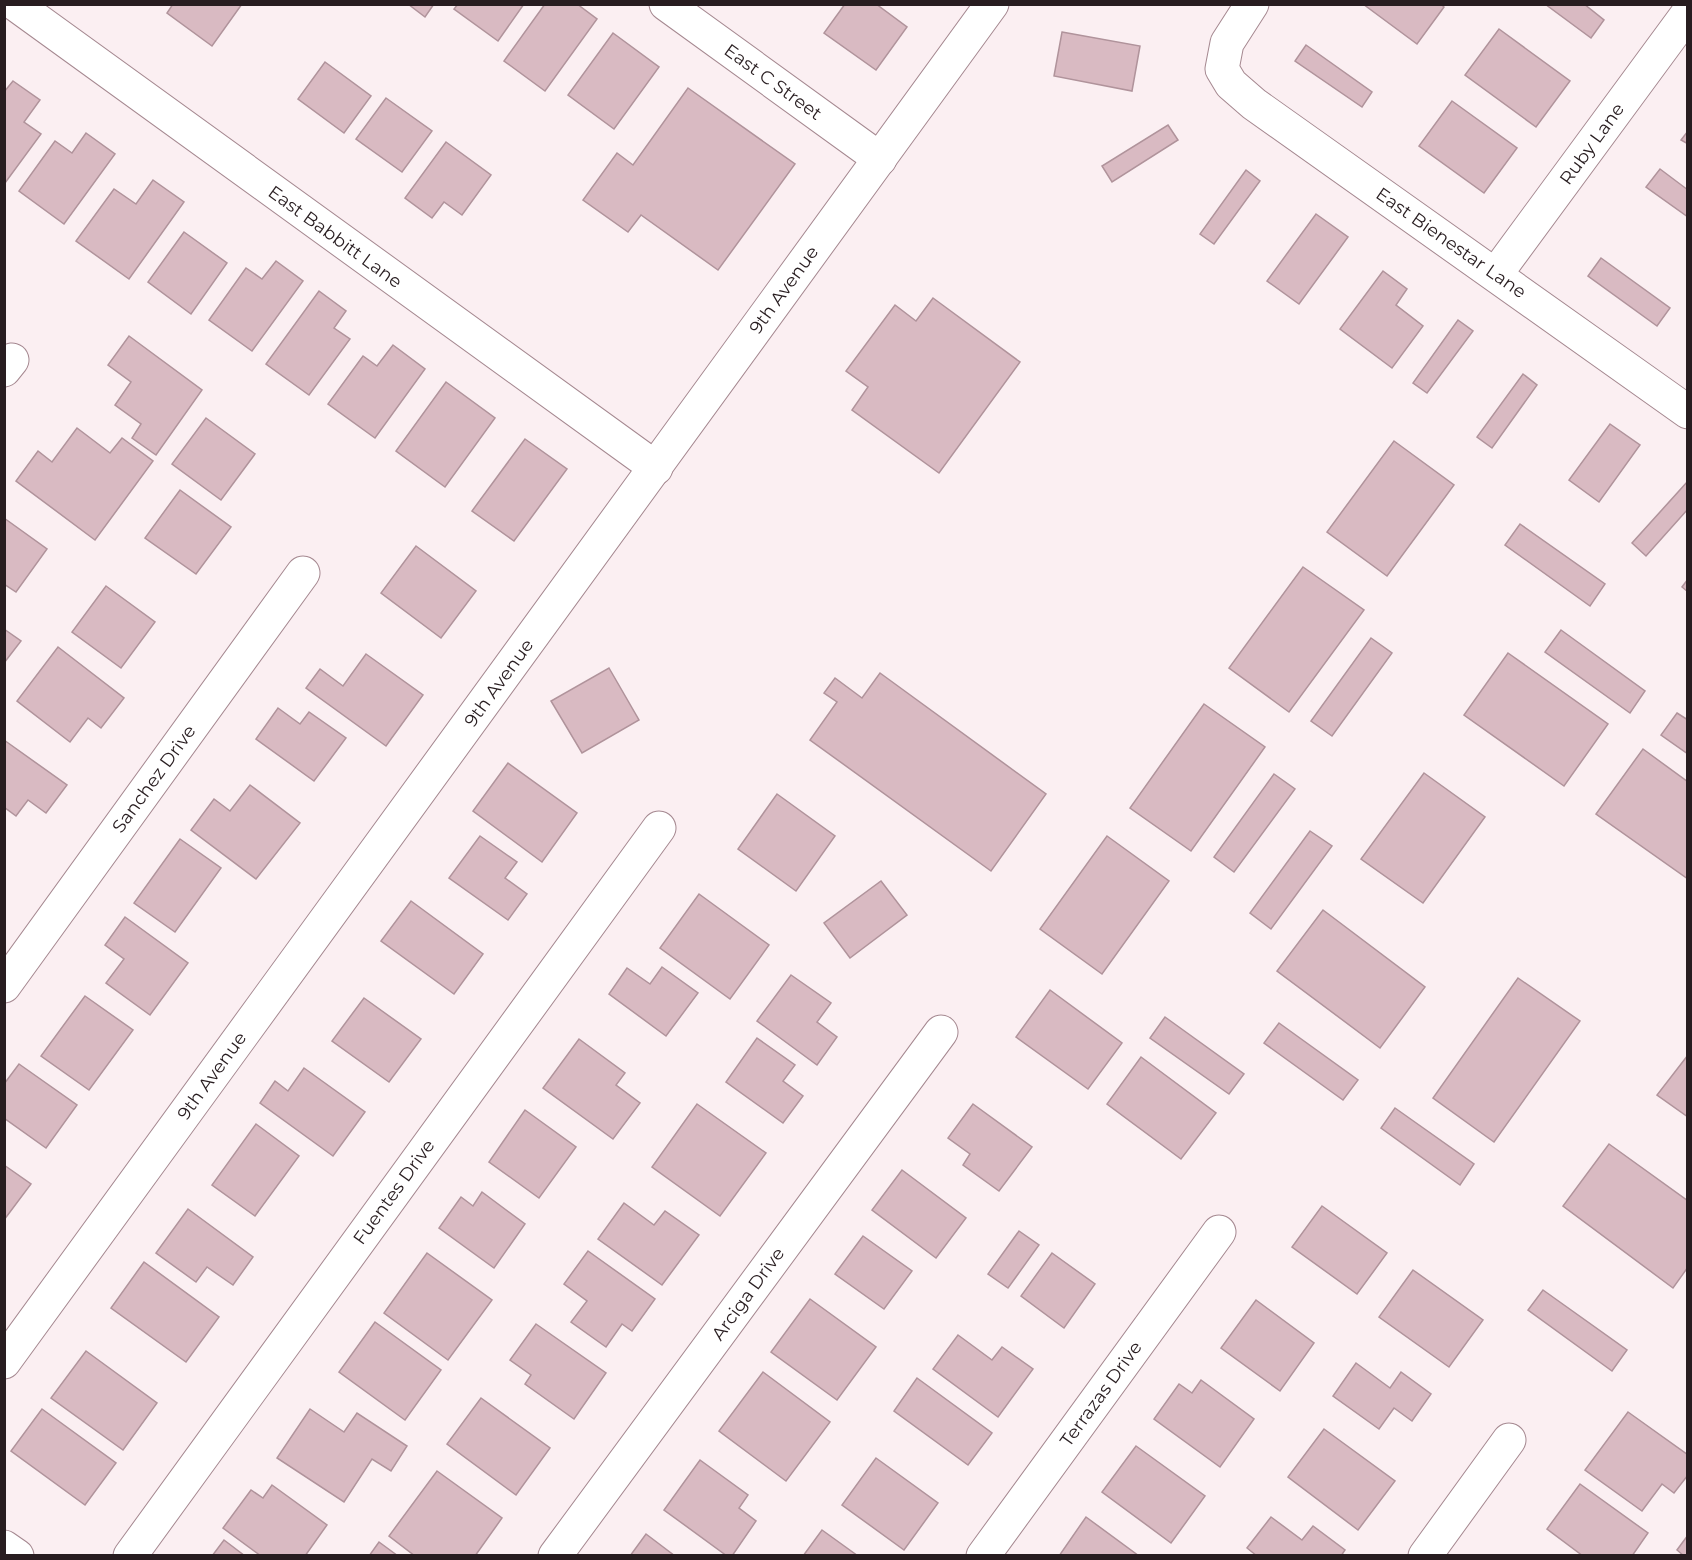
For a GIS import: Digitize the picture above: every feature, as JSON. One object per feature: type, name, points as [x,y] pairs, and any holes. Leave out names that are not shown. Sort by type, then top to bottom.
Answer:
[{"type":"street","name":"East Babbitt Lane","points":[[15,4],[656,468]]},
{"type":"street","name":"East C Street","points":[[666,4],[880,159]]},
{"type":"street","name":"9th Avenue","points":[[4,1362],[992,4]]},
{"type":"street","name":"East Bienestar Lane","points":[[1252,4],[1227,43],[1222,69],[1231,84],[1254,104],[1688,412]]},
{"type":"street","name":"Ruby Lane","points":[[1496,274],[1688,13]]},
{"type":"street","name":"Sanchez Drive","points":[[4,986],[303,573]]},
{"type":"street","name":"Fuentes Drive","points":[[130,1556],[658,828]]},
{"type":"street","name":"Arciga Drive","points":[[555,1556],[941,1032]]},
{"type":"street","name":"Terrazas Drive","points":[[983,1556],[1219,1232]]},
{"type":"street","points":[[1425,1556],[1509,1440]]},
{"type":"street","points":[[4,1547],[17,1556]]},
{"type":"building","points":[[173,4],[242,4],[212,46],[167,13]]},
{"type":"building","points":[[408,4],[434,4],[425,17]]},
{"type":"building","points":[[458,4],[524,4],[498,41],[454,9]]},
{"type":"building","points":[[545,4],[577,4],[597,19],[545,91],[504,61]]},
{"type":"building","points":[[845,4],[876,4],[907,27],[876,70],[824,33]]},
{"type":"building","points":[[1363,4],[1441,4],[1444,7],[1417,44]]},
{"type":"building","points":[[1545,4],[1584,4],[1604,20],[1591,38]]},
{"type":"building","points":[[1499,29],[1570,81],[1536,127],[1465,75]]},
{"type":"building","points":[[1062,32],[1140,46],[1132,91],[1054,76]]},
{"type":"building","points":[[613,33],[659,67],[614,129],[568,95]]},
{"type":"building","points":[[1306,45],[1372,92],[1362,107],[1295,61]]},
{"type":"building","points":[[325,62],[371,96],[344,133],[298,99]]},
{"type":"building","points":[[13,81],[40,100],[24,122],[41,134],[5,183],[4,92]]},
{"type":"building","points":[[688,88],[795,164],[718,270],[641,215],[628,232],[583,200],[617,153],[633,165]]},
{"type":"building","points":[[386,98],[432,131],[402,172],[356,139]]},
{"type":"building","points":[[1452,101],[1517,148],[1484,193],[1419,146]]},
{"type":"building","points":[[1168,125],[1178,140],[1112,182],[1102,166]]},
{"type":"building","points":[[1688,131],[1688,144],[1681,140]]},
{"type":"building","points":[[86,133],[115,154],[64,224],[19,191],[55,141],[72,153]]},
{"type":"building","points":[[446,142],[491,175],[462,215],[444,202],[432,218],[405,198]]},
{"type":"building","points":[[1660,169],[1688,190],[1688,217],[1646,187]]},
{"type":"building","points":[[1246,170],[1260,181],[1214,244],[1200,234]]},
{"type":"building","points":[[153,180],[184,202],[129,279],[76,241],[114,189],[136,204]]},
{"type":"building","points":[[1316,214],[1348,237],[1299,304],[1267,281]]},
{"type":"building","points":[[184,232],[227,263],[191,314],[148,282]]},
{"type":"building","points":[[1601,258],[1670,308],[1657,326],[1588,276]]},
{"type":"building","points":[[276,261],[303,281],[252,351],[209,320],[246,268],[262,279]]},
{"type":"building","points":[[1383,271],[1407,289],[1396,305],[1423,326],[1392,368],[1340,329]]},
{"type":"building","points":[[319,291],[346,311],[334,328],[350,339],[309,395],[266,364]]},
{"type":"building","points":[[933,298],[1020,362],[939,473],[852,410],[868,387],[846,371],[895,305],[916,321]]},
{"type":"building","points":[[1458,320],[1473,331],[1427,393],[1413,383]]},
{"type":"building","points":[[129,336],[202,390],[156,455],[132,438],[141,424],[115,405],[131,382],[108,365]]},
{"type":"building","points":[[393,345],[425,369],[375,438],[328,404],[363,356],[377,366]]},
{"type":"building","points":[[1523,374],[1537,385],[1492,448],[1477,437]]},
{"type":"building","points":[[446,382],[495,418],[445,487],[396,451]]},
{"type":"building","points":[[206,418],[255,454],[221,500],[172,464]]},
{"type":"building","points":[[1610,424],[1640,445],[1599,502],[1569,480]]},
{"type":"building","points":[[77,428],[110,453],[122,438],[153,461],[95,540],[16,481],[38,451],[52,462]]},
{"type":"building","points":[[525,439],[567,469],[514,541],[472,511]]},
{"type":"building","points":[[1394,441],[1454,485],[1387,576],[1327,532]]},
{"type":"building","points":[[1688,481],[1688,509],[1646,556],[1632,543]]},
{"type":"building","points":[[180,490],[231,527],[196,574],[145,538]]},
{"type":"building","points":[[4,518],[47,549],[16,592],[4,584]]},
{"type":"building","points":[[1520,524],[1605,584],[1590,606],[1505,545]]},
{"type":"building","points":[[416,546],[476,591],[441,638],[381,593]]},
{"type":"building","points":[[1303,567],[1364,610],[1289,712],[1229,668]]},
{"type":"building","points":[[1688,579],[1688,592],[1682,587]]},
{"type":"building","points":[[106,586],[155,622],[121,668],[72,632]]},
{"type":"building","points":[[4,629],[21,641],[4,663]]},
{"type":"building","points":[[1561,630],[1645,691],[1630,713],[1545,652]]},
{"type":"building","points":[[1371,638],[1392,653],[1332,736],[1311,721]]},
{"type":"building","points":[[58,647],[124,698],[101,728],[88,718],[70,742],[17,701]]},
{"type":"building","points":[[1508,653],[1608,724],[1564,786],[1464,715]]},
{"type":"building","points":[[366,654],[423,695],[386,746],[306,688],[320,669],[343,686]]},
{"type":"building","points":[[609,668],[639,720],[582,753],[551,701]]},
{"type":"building","points":[[880,673],[1046,794],[991,871],[810,740],[837,702],[824,693],[835,678],[862,698]]},
{"type":"building","points":[[1204,704],[1265,747],[1191,851],[1130,808]]},
{"type":"building","points":[[278,708],[300,724],[309,712],[346,738],[314,781],[256,739]]},
{"type":"building","points":[[1677,713],[1688,720],[1688,754],[1661,735]]},
{"type":"building","points":[[4,740],[67,785],[46,813],[28,800],[16,816],[4,807]]},
{"type":"building","points":[[1643,749],[1688,782],[1688,879],[1596,814]]},
{"type":"building","points":[[508,763],[577,813],[542,862],[473,811]]},
{"type":"building","points":[[1424,773],[1485,817],[1423,903],[1361,859]]},
{"type":"building","points":[[1274,774],[1295,789],[1234,872],[1214,857]]},
{"type":"building","points":[[250,785],[300,823],[256,879],[191,830],[214,799],[230,811]]},
{"type":"building","points":[[777,794],[835,836],[796,891],[738,849]]},
{"type":"building","points":[[1310,831],[1332,846],[1271,929],[1250,913]]},
{"type":"building","points":[[480,836],[517,862],[505,878],[527,894],[508,920],[449,878]]},
{"type":"building","points":[[1107,836],[1169,881],[1102,974],[1040,929]]},
{"type":"building","points":[[180,839],[221,868],[175,932],[134,903]]},
{"type":"building","points":[[881,881],[907,915],[850,958],[824,923]]},
{"type":"building","points":[[699,894],[769,945],[730,999],[660,948]]},
{"type":"building","points":[[411,901],[483,954],[454,994],[381,941]]},
{"type":"building","points":[[1323,910],[1425,987],[1380,1048],[1277,971]]},
{"type":"building","points":[[125,917],[188,963],[150,1015],[106,983],[124,959],[105,945]]},
{"type":"building","points":[[662,967],[698,993],[666,1036],[609,994],[627,968],[650,984]]},
{"type":"building","points":[[791,975],[831,1003],[817,1022],[837,1037],[817,1065],[757,1021]]},
{"type":"building","points":[[1518,978],[1580,1021],[1494,1142],[1433,1098]]},
{"type":"building","points":[[1050,990],[1122,1043],[1088,1089],[1016,1037]]},
{"type":"building","points":[[85,996],[133,1030],[89,1090],[41,1056]]},
{"type":"building","points":[[364,998],[421,1039],[389,1082],[332,1041]]},
{"type":"building","points":[[1165,1017],[1244,1074],[1229,1094],[1150,1038]]},
{"type":"building","points":[[1279,1023],[1358,1080],[1343,1100],[1264,1043]]},
{"type":"building","points":[[757,1038],[795,1065],[783,1081],[803,1096],[783,1123],[726,1082]]},
{"type":"building","points":[[579,1039],[625,1073],[616,1085],[640,1103],[613,1139],[543,1088]]},
{"type":"building","points":[[1688,1055],[1688,1117],[1657,1095]]},
{"type":"building","points":[[1141,1057],[1216,1113],[1181,1159],[1107,1104]]},
{"type":"building","points":[[19,1064],[77,1105],[46,1148],[4,1118],[4,1084]]},
{"type":"building","points":[[304,1068],[365,1112],[333,1156],[260,1103],[275,1081],[288,1091]]},
{"type":"building","points":[[697,1104],[766,1153],[720,1216],[652,1167]]},
{"type":"building","points":[[973,1104],[1032,1147],[999,1191],[963,1165],[970,1154],[948,1138]]},
{"type":"building","points":[[1395,1108],[1474,1164],[1460,1185],[1381,1128]]},
{"type":"building","points":[[525,1110],[576,1147],[539,1198],[489,1162]]},
{"type":"building","points":[[256,1124],[299,1156],[255,1216],[212,1185]]},
{"type":"building","points":[[1609,1144],[1688,1201],[1688,1267],[1673,1288],[1563,1206]]},
{"type":"building","points":[[4,1165],[31,1184],[4,1220]]},
{"type":"building","points":[[902,1170],[966,1218],[936,1258],[872,1210]]},
{"type":"building","points":[[482,1192],[525,1224],[494,1268],[439,1228],[461,1197],[473,1206]]},
{"type":"building","points":[[624,1203],[654,1225],[665,1211],[699,1235],[662,1285],[598,1239]]},
{"type":"building","points":[[1322,1206],[1387,1253],[1357,1294],[1292,1247]]},
{"type":"building","points":[[188,1209],[253,1257],[233,1285],[207,1267],[196,1282],[156,1253]]},
{"type":"building","points":[[1019,1231],[1039,1245],[1008,1288],[988,1274]]},
{"type":"building","points":[[863,1236],[912,1271],[884,1309],[835,1274]]},
{"type":"building","points":[[588,1251],[655,1299],[632,1331],[622,1324],[606,1347],[571,1322],[587,1301],[564,1284]]},
{"type":"building","points":[[427,1253],[492,1300],[448,1360],[384,1313]]},
{"type":"building","points":[[1052,1253],[1095,1284],[1064,1328],[1021,1296]]},
{"type":"building","points":[[144,1262],[219,1317],[186,1362],[111,1308]]},
{"type":"building","points":[[1413,1270],[1483,1320],[1449,1367],[1379,1317]]},
{"type":"building","points":[[1543,1290],[1627,1350],[1612,1371],[1528,1310]]},
{"type":"building","points":[[810,1299],[876,1347],[837,1400],[771,1352]]},
{"type":"building","points":[[1256,1300],[1314,1343],[1280,1391],[1221,1348]]},
{"type":"building","points":[[375,1322],[441,1370],[405,1420],[339,1372]]},
{"type":"building","points":[[536,1324],[606,1373],[574,1419],[525,1384],[531,1375],[510,1360]]},
{"type":"building","points":[[958,1335],[992,1360],[1002,1347],[1033,1369],[998,1417],[933,1369]]},
{"type":"building","points":[[86,1351],[157,1403],[123,1450],[51,1398]]},
{"type":"building","points":[[1356,1363],[1390,1388],[1401,1372],[1431,1394],[1412,1421],[1394,1408],[1379,1429],[1333,1396]]},
{"type":"building","points":[[763,1372],[830,1422],[786,1481],[719,1431]]},
{"type":"building","points":[[917,1378],[992,1433],[968,1465],[894,1411]]},
{"type":"building","points":[[1201,1380],[1254,1419],[1220,1467],[1154,1419],[1179,1384],[1192,1393]]},
{"type":"building","points":[[481,1398],[550,1448],[516,1495],[447,1444]]},
{"type":"building","points":[[42,1409],[116,1463],[85,1505],[11,1451]]},
{"type":"building","points":[[310,1409],[344,1432],[357,1413],[407,1446],[391,1471],[372,1459],[344,1502],[277,1458]]},
{"type":"building","points":[[1628,1412],[1688,1455],[1688,1475],[1674,1493],[1662,1484],[1642,1511],[1585,1470]]},
{"type":"building","points":[[1324,1429],[1395,1481],[1358,1530],[1288,1477]]},
{"type":"building","points":[[1136,1446],[1205,1496],[1171,1543],[1102,1492]]},
{"type":"building","points":[[876,1458],[938,1503],[904,1550],[842,1505]]},
{"type":"building","points":[[700,1460],[748,1495],[739,1508],[756,1521],[732,1556],[727,1556],[664,1510]]},
{"type":"building","points":[[437,1471],[502,1518],[475,1556],[415,1556],[389,1536]]},
{"type":"building","points":[[1580,1484],[1648,1533],[1632,1556],[1583,1556],[1547,1529]]},
{"type":"building","points":[[272,1485],[327,1525],[305,1556],[261,1556],[223,1528],[251,1490],[263,1498]]},
{"type":"building","points":[[1086,1517],[1139,1556],[1059,1556]]},
{"type":"building","points":[[1271,1517],[1302,1540],[1313,1526],[1345,1550],[1341,1556],[1257,1556],[1247,1548]]},
{"type":"building","points":[[822,1530],[858,1556],[803,1556]]},
{"type":"building","points":[[646,1534],[675,1556],[630,1556]]},
{"type":"building","points":[[1688,1535],[1688,1556],[1684,1556],[1677,1550]]},
{"type":"building","points":[[224,1540],[245,1556],[212,1556]]},
{"type":"building","points":[[379,1542],[398,1556],[369,1556]]}]
